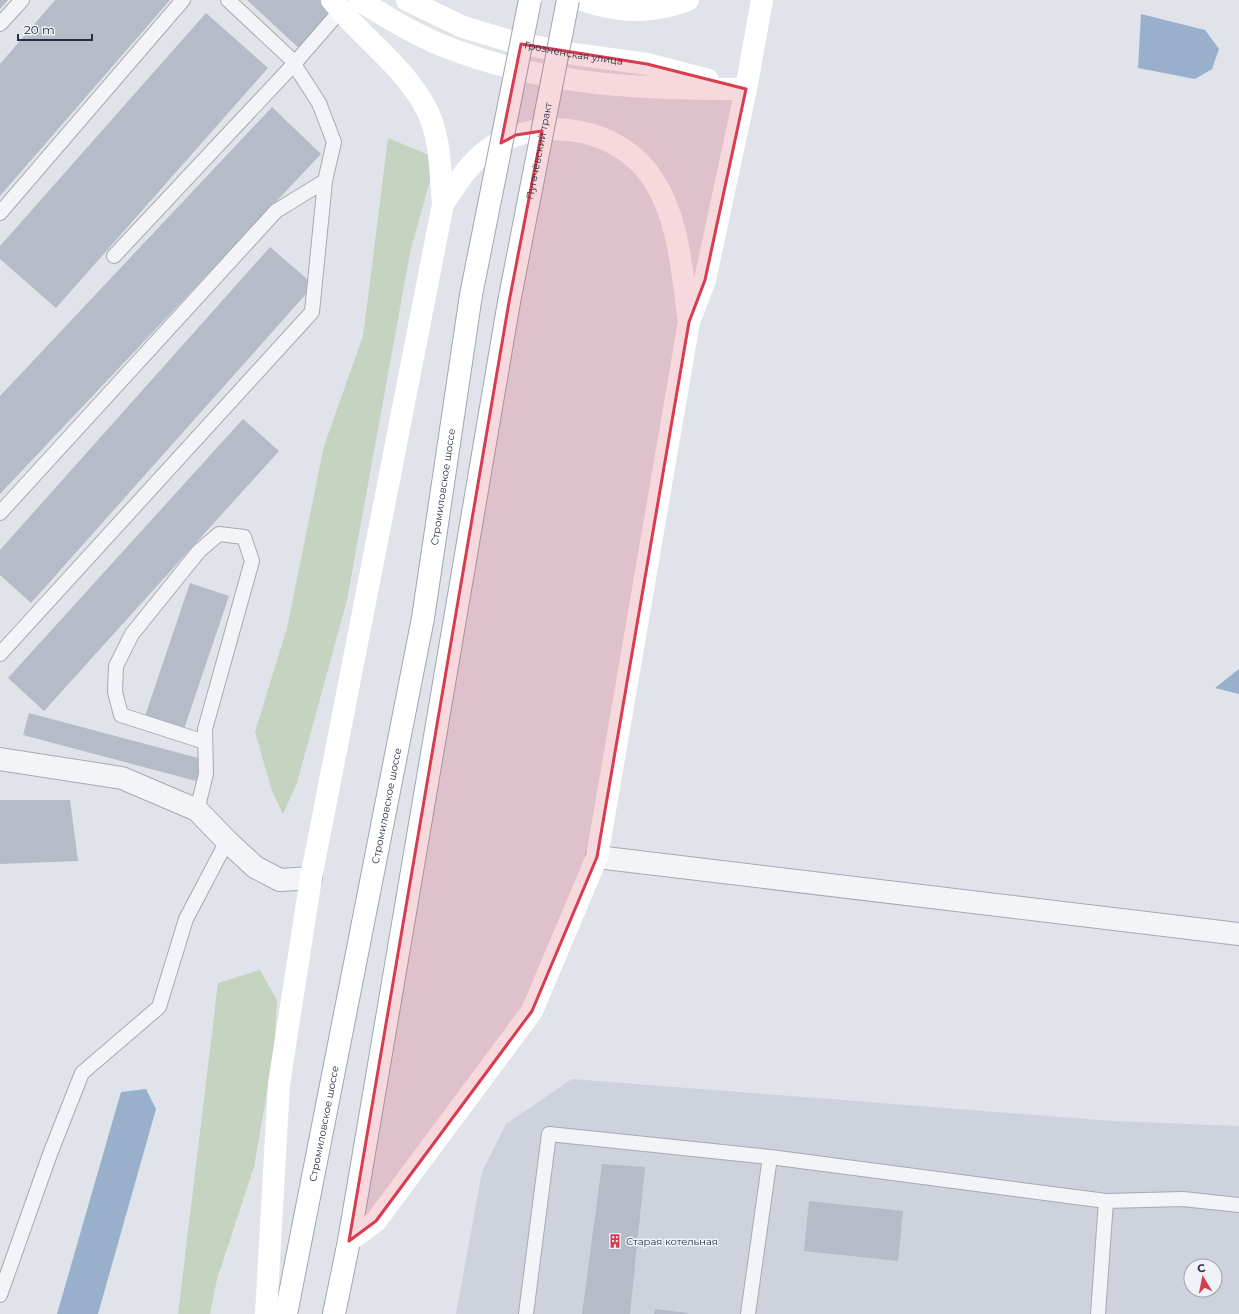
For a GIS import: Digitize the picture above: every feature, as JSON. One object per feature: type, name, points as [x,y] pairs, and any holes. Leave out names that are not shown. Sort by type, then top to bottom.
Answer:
[{"type":"main road","points":[[359,0],[401,26],[441,45],[498,63],[568,78],[648,87],[746,89]]},
{"type":"main road","name":"Грозненская улица","points":[[407,0],[463,27],[513,42],[574,54],[647,64],[746,89]]},
{"type":"main road","name":"Стромиловское шоссе","points":[[286,1314],[423,618],[471,295],[530,0]]},
{"type":"main road","name":"Пугачёвский тракт","points":[[349,1241],[509,302],[568,0]]},
{"type":"main road","points":[[582,0],[603,7],[634,12],[668,8],[688,0]]},
{"type":"main road","points":[[334,1314],[349,1241],[376,1221],[532,1011],[597,857],[689,322],[705,280],[746,89],[762,0]]},
{"type":"main road","points":[[266,1314],[279,1084],[310,878],[443,204],[437,143],[426,108],[405,77],[336,5]]},
{"type":"main road","points":[[443,204],[464,173],[490,149],[516,135],[547,130],[576,130],[603,137],[632,155],[654,180],[668,210],[677,245],[689,322]]},
{"type":"street","points":[[0,759],[122,778],[197,810],[255,867],[280,880],[310,878]]},
{"type":"street","points":[[597,857],[1239,934]]},
{"type":"lane","points":[[0,24],[22,0]]},
{"type":"lane","points":[[0,213],[183,0]]},
{"type":"lane","points":[[0,654],[312,312],[325,181],[334,142],[319,103],[290,58],[228,0]]},
{"type":"lane","points":[[114,256],[294,64],[336,5]]},
{"type":"lane","points":[[0,513],[276,211],[325,181]]},
{"type":"lane","points":[[197,810],[206,774],[205,742],[204,729],[252,561],[244,537],[219,534],[199,551],[132,634],[116,666],[115,692],[121,715],[205,742]]},
{"type":"lane","points":[[0,1295],[50,1154],[82,1073],[159,1006],[186,919],[227,841]]},
{"type":"lane","points":[[526,1314],[549,1134],[770,1157],[1106,1201],[1183,1199],[1239,1205]]},
{"type":"lane","points":[[748,1314],[770,1157]]},
{"type":"lane","points":[[1098,1314],[1106,1201]]},
{"type":"highlighted area","points":[[521,44],[647,64],[746,89],[705,280],[689,322],[597,857],[532,1011],[376,1221],[349,1241],[509,302],[542,131],[516,135],[501,143]]},
{"type":"shaded area","points":[[572,1079],[1112,1121],[1239,1126],[1239,1314],[456,1314],[482,1172],[506,1124]]},
{"type":"green space","points":[[388,138],[436,158],[410,253],[347,600],[297,783],[283,814],[272,791],[255,732],[287,628],[324,446],[363,336]]},
{"type":"green space","points":[[260,970],[277,1000],[274,1052],[254,1167],[217,1279],[210,1314],[178,1314],[218,983]]},
{"type":"water","points":[[1141,14],[1205,30],[1219,49],[1212,69],[1195,79],[1138,68]]},
{"type":"water","points":[[1239,669],[1239,694],[1215,688]]},
{"type":"water","points":[[146,1089],[156,1109],[98,1314],[57,1314],[121,1092]]},
{"type":"building","points":[[0,0],[8,0],[0,9]]},
{"type":"building","points":[[55,0],[170,0],[0,196],[0,64]]},
{"type":"building","points":[[247,0],[322,0],[337,13],[302,51]]},
{"type":"building","points":[[206,13],[268,68],[56,308],[0,259],[0,246]]},
{"type":"building","points":[[272,107],[321,154],[0,494],[0,396]]},
{"type":"building","points":[[270,247],[314,285],[31,603],[0,575],[0,550]]},
{"type":"building","points":[[243,419],[279,451],[44,711],[8,678]]},
{"type":"building","points":[[190,583],[229,596],[184,729],[145,716]]},
{"type":"building","points":[[29,713],[202,759],[196,781],[23,735]]},
{"type":"building","points":[[0,800],[70,800],[78,861],[0,864]]},
{"type":"building","name":"Старая котельная","points":[[602,1164],[645,1167],[630,1314],[582,1314]]},
{"type":"building","points":[[809,1201],[903,1211],[898,1261],[804,1251]]},
{"type":"building","points":[[655,1309],[688,1313],[688,1314],[654,1314]]},
{"type":"place","name":"Старая котельная","points":[[615,1241]]}]
